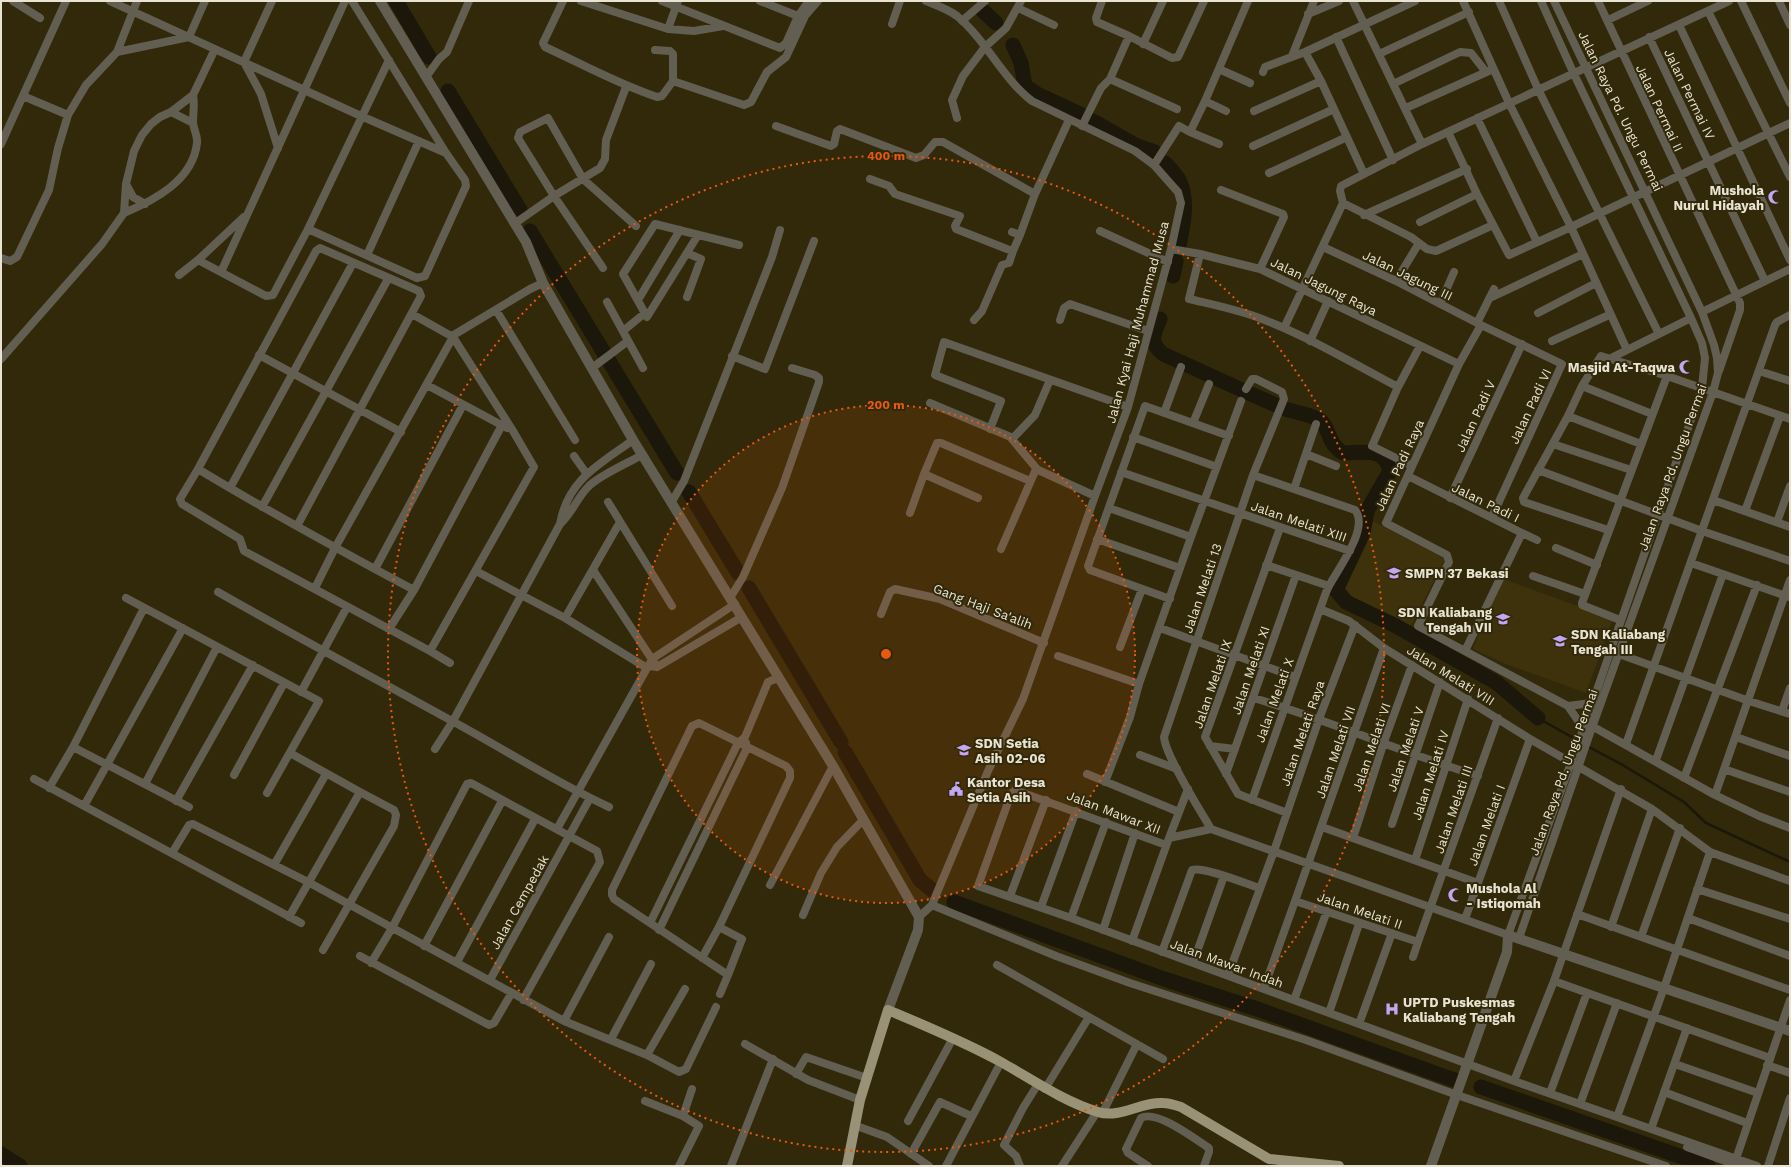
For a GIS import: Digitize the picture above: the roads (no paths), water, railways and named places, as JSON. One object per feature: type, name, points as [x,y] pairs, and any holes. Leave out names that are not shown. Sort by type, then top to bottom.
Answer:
[{"type":"main road","points":[[847,1166],[860,1100],[888,1010],[953,1038],[1001,1062],[1042,1086],[1099,1113],[1108,1115],[1162,1102],[1172,1104],[1181,1107],[1268,1163],[1338,1166]]},
{"type":"street","points":[[13,1],[40,18]]},
{"type":"street","points":[[1,144],[66,1]]},
{"type":"street","points":[[110,1],[361,116],[446,153]]},
{"type":"street","points":[[1,258],[10,261],[17,257],[46,197],[53,178],[58,148],[68,115],[86,85],[117,52],[137,1]]},
{"type":"street","points":[[189,37],[205,1]]},
{"type":"street","points":[[244,62],[272,1]]},
{"type":"street","points":[[221,272],[345,1]]},
{"type":"street","points":[[308,229],[417,278],[425,276],[466,186],[465,180],[446,153],[352,1]]},
{"type":"street","points":[[380,1],[515,223],[532,255],[543,284],[633,440],[833,766],[920,917],[918,930],[888,1010]]},
{"type":"street","points":[[426,76],[434,65],[447,52],[469,1]]},
{"type":"street","points":[[563,1],[543,43],[543,46],[626,87],[659,97],[673,81],[673,54],[670,51],[655,50]]},
{"type":"street","points":[[581,1],[600,4],[668,28],[694,31],[724,26]]},
{"type":"street","points":[[662,1],[677,4],[724,26],[780,48],[786,43],[798,16],[809,1]]},
{"type":"street","points":[[760,1],[798,16]]},
{"type":"street","points":[[673,81],[742,105],[748,104],[767,72],[786,57],[805,16],[818,1]]},
{"type":"street","points":[[892,24],[900,1]]},
{"type":"street","name":"Jalan Kyai Haji Muhammad Musa","points":[[920,917],[933,902],[939,890],[988,771],[1024,699],[1094,496],[1128,407],[1168,262],[1181,203],[1178,192],[1154,166],[1135,152],[1032,101],[1021,93],[985,47],[962,21],[952,13],[926,1]]},
{"type":"street","points":[[962,21],[985,1]]},
{"type":"street","points":[[1102,1],[1096,18],[1097,22],[1129,36],[1172,58],[1178,57],[1204,1]]},
{"type":"street","points":[[1143,44],[1164,1]]},
{"type":"street","points":[[1190,132],[1248,1]]},
{"type":"street","points":[[1292,56],[1314,1]]},
{"type":"street","points":[[1308,14],[1339,1]]},
{"type":"street","points":[[1353,1],[1406,108],[1422,144]]},
{"type":"street","points":[[1263,72],[1265,67],[1305,52],[1415,1]]},
{"type":"street","points":[[1463,1],[1490,70],[1509,103],[1571,227],[1609,315],[1626,350]]},
{"type":"street","points":[[1499,1],[1538,89],[1658,334]]},
{"type":"street","name":"Jalan Raya Pd. Ungu Permai","points":[[1541,1],[1573,72],[1634,196],[1691,318],[1702,343],[1705,358],[1702,388],[1592,703],[1586,733]]},
{"type":"street","name":"Jalan Raya Pd. Ungu Permai","points":[[1508,952],[1508,935],[1571,762],[1580,749],[1619,654],[1713,392],[1718,373],[1714,345],[1702,312],[1554,1]]},
{"type":"street","name":"Jalan Permai II","points":[[1598,1],[1608,20],[1620,51],[1737,296]]},
{"type":"street","points":[[1608,20],[1634,4],[1648,1]]},
{"type":"street","points":[[1284,328],[1343,203],[1340,191],[1342,186],[1422,144],[1573,72],[1729,1]]},
{"type":"street","points":[[1741,1],[1790,103]]},
{"type":"street","points":[[1779,1],[1790,25]]},
{"type":"street","points":[[668,28],[677,4]]},
{"type":"street","points":[[957,118],[952,103],[953,96],[963,76],[985,47],[1006,28],[1020,5],[1054,25]]},
{"type":"street","points":[[1708,11],[1790,177]]},
{"type":"street","points":[[1379,54],[1468,12]]},
{"type":"street","points":[[1679,25],[1738,147],[1790,260]]},
{"type":"street","points":[[1082,126],[1101,88],[1110,80],[1129,36]]},
{"type":"street","points":[[117,52],[189,37]]},
{"type":"street","points":[[1336,37],[1393,160]]},
{"type":"street","name":"Jalan Permai IV","points":[[1649,37],[1765,281]]},
{"type":"street","points":[[1,359],[102,244],[124,213],[126,184],[134,151],[142,135],[151,124],[160,117],[171,112],[193,95],[215,49]]},
{"type":"street","points":[[1305,52],[1321,81],[1364,174]]},
{"type":"street","points":[[1393,84],[1460,52],[1471,54],[1490,70]]},
{"type":"street","points":[[198,260],[266,296],[273,296],[308,229],[389,60]]},
{"type":"street","points":[[244,62],[261,94],[278,148]]},
{"type":"street","points":[[1219,69],[1250,83]]},
{"type":"street","points":[[1406,108],[1490,70]]},
{"type":"street","points":[[1110,80],[1177,109]]},
{"type":"street","points":[[1254,111],[1321,81]]},
{"type":"street","points":[[515,223],[603,165],[606,140],[626,87]]},
{"type":"street","points":[[124,213],[145,204],[174,185],[188,169],[195,155],[198,141],[193,123],[193,95]]},
{"type":"street","points":[[23,96],[68,115]]},
{"type":"street","points":[[1205,101],[1226,111]]},
{"type":"street","points":[[1253,146],[1334,109]]},
{"type":"street","points":[[171,112],[193,123]]},
{"type":"street","points":[[603,268],[554,196],[518,138],[520,132],[548,118],[583,179],[636,226]]},
{"type":"street","points":[[1477,118],[1537,242]]},
{"type":"street","points":[[974,320],[982,310],[1002,265],[1009,263],[1035,194],[1069,120]]},
{"type":"street","points":[[1448,132],[1508,255],[1599,214],[1790,122]]},
{"type":"street","points":[[776,126],[831,146],[834,144],[837,131],[840,129],[916,158],[924,155],[936,142],[943,142],[1035,194]]},
{"type":"street","points":[[1154,166],[1179,126],[1219,144]]},
{"type":"street","points":[[1269,173],[1347,137]]},
{"type":"street","points":[[367,255],[419,141]]},
{"type":"street","points":[[1364,215],[1466,169]]},
{"type":"street","points":[[870,179],[888,186],[895,194],[960,216],[955,226],[956,229],[1013,251]]},
{"type":"street","points":[[126,184],[134,197],[145,204]]},
{"type":"street","points":[[1221,190],[1283,214],[1284,217],[1260,269]]},
{"type":"street","points":[[1420,222],[1477,194]]},
{"type":"street","points":[[1343,203],[1364,215],[1411,237],[1427,249],[1436,251],[1493,225]]},
{"type":"street","points":[[179,275],[198,260],[248,214]]},
{"type":"street","points":[[698,235],[647,317],[623,274],[655,224],[680,230],[739,246]]},
{"type":"street","points":[[638,300],[680,230]]},
{"type":"street","points":[[672,504],[684,481],[772,257],[780,230]]},
{"type":"street","points":[[1100,231],[1168,262]]},
{"type":"street","points":[[1012,232],[1020,235]]},
{"type":"street","points":[[732,356],[765,369],[814,241]]},
{"type":"street","points":[[1396,281],[1417,250],[1419,243]]},
{"type":"street","name":"Jalan Jagung III","points":[[1323,247],[1396,281],[1479,324]]},
{"type":"street","points":[[297,526],[421,296],[420,293],[320,248],[317,250],[259,355],[198,469],[180,499],[180,502],[240,539],[244,551],[430,650],[450,663]]},
{"type":"street","name":"Jalan Jagung Raya","points":[[1171,249],[1200,254],[1260,269],[1459,364]]},
{"type":"street","points":[[687,253],[701,259],[687,297]]},
{"type":"street","points":[[1200,254],[1189,299],[1246,313],[1284,328],[1398,387]]},
{"type":"street","points":[[1490,298],[1583,254]]},
{"type":"street","points":[[230,488],[353,263]]},
{"type":"street","points":[[1702,312],[1790,269]]},
{"type":"street","points":[[1440,304],[1454,272]]},
{"type":"street","points":[[262,506],[388,278]]},
{"type":"street","points":[[1538,313],[1596,283]]},
{"type":"street","points":[[315,588],[335,548],[453,337],[530,288],[543,284]]},
{"type":"street","name":"Jalan Padi Raya","points":[[1494,289],[1386,523],[1448,555],[1449,558],[1449,562],[1438,588],[1418,626],[1568,706],[1586,733]]},
{"type":"street","points":[[1718,373],[1740,310],[1740,303],[1737,296]]},
{"type":"street","points":[[1310,341],[1328,301]]},
{"type":"street","points":[[607,302],[643,368]]},
{"type":"street","points":[[1060,320],[1064,308],[1070,304],[1148,331]]},
{"type":"street","points":[[496,310],[575,440]]},
{"type":"street","points":[[623,331],[645,313]]},
{"type":"street","points":[[412,314],[453,337],[533,462],[533,469],[430,650]]},
{"type":"street","points":[[1552,341],[1609,315]]},
{"type":"street","points":[[1626,744],[1777,322],[1790,315]]},
{"type":"street","points":[[1611,358],[1691,318]]},
{"type":"street","name":"Jalan Padi VI","points":[[1479,324],[1560,362],[1562,366],[1492,517]]},
{"type":"street","points":[[592,368],[628,341]]},
{"type":"street","points":[[990,429],[1001,401],[935,375],[944,342],[1128,407]]},
{"type":"street","name":"Jalan Padi V","points":[[1450,498],[1522,344]]},
{"type":"street","points":[[1412,466],[1372,444],[1398,387],[1420,346]]},
{"type":"street","points":[[259,355],[401,432]]},
{"type":"street","points":[[1608,530],[1524,502],[1523,498],[1568,416],[1582,386],[1601,356],[1667,376],[1790,419]]},
{"type":"street","points":[[1164,413],[1181,367]]},
{"type":"street","points":[[557,829],[651,665],[733,601],[737,587],[743,577],[782,488],[819,382],[819,378],[815,375],[792,368]]},
{"type":"street","points":[[1759,371],[1790,381]]},
{"type":"street","points":[[1620,620],[1582,605],[1608,530],[1667,376]]},
{"type":"street","name":"Jalan Melati 13","points":[[1211,829],[1177,769],[1165,745],[1164,737],[1240,514],[1284,399],[1282,392],[1259,380],[1252,379],[1246,389]]},
{"type":"street","points":[[1011,438],[1016,436],[1035,415],[1050,380]]},
{"type":"street","points":[[1193,423],[1209,384]]},
{"type":"street","points":[[427,385],[513,431]]},
{"type":"street","points":[[1582,386],[1652,414]]},
{"type":"street","points":[[1105,782],[1130,717],[1139,684],[1241,401]]},
{"type":"street","points":[[930,403],[1011,438],[1037,469],[1094,496]]},
{"type":"street","points":[[375,569],[463,405]]},
{"type":"street","points":[[1170,599],[1090,570],[1088,564],[1144,406],[1229,436]]},
{"type":"street","points":[[1568,416],[1641,444]]},
{"type":"street","points":[[1745,511],[1780,416]]},
{"type":"street","points":[[1254,475],[1294,489],[1316,424]]},
{"type":"street","points":[[389,629],[414,590],[502,425]]},
{"type":"street","points":[[1133,437],[1217,467]]},
{"type":"street","points":[[560,524],[562,515],[571,495],[586,473],[633,440]]},
{"type":"street","points":[[910,513],[935,444],[939,442],[1030,481]]},
{"type":"street","points":[[1553,444],[1631,470]]},
{"type":"street","points":[[1306,454],[1336,466]]},
{"type":"street","points":[[436,749],[453,721],[560,524],[572,512],[584,491],[591,484],[642,455]]},
{"type":"street","points":[[574,456],[586,473]]},
{"type":"street","points":[[198,469],[335,548],[414,590]]},
{"type":"street","points":[[1001,549],[1030,481],[1037,469]]},
{"type":"street","points":[[1538,470],[1702,531],[1790,561]]},
{"type":"street","name":"Jalan Melati XIII","points":[[1121,472],[1204,502],[1350,551]]},
{"type":"street","points":[[924,474],[978,498]]},
{"type":"street","name":"Jalan Padi I","points":[[1408,476],[1522,533],[1465,651]]},
{"type":"street","points":[[1777,522],[1790,486]]},
{"type":"street","name":"Jalan Melati X","points":[[1252,800],[1320,609],[1329,586],[1350,551],[1359,522],[1359,517],[1355,510],[1294,489]]},
{"type":"street","points":[[1713,500],[1790,527]]},
{"type":"street","points":[[608,502],[672,606]]},
{"type":"street","points":[[1109,508],[1191,537]]},
{"type":"street","points":[[565,618],[620,522]]},
{"type":"street","name":"Jalan Melati IX","points":[[1280,528],[1205,735],[1238,794],[1287,813]]},
{"type":"street","points":[[1522,533],[1537,540]]},
{"type":"street","points":[[1097,539],[1180,568]]},
{"type":"street","points":[[1556,548],[1597,565]]},
{"type":"street","points":[[1691,563],[1787,596]]},
{"type":"street","points":[[1266,565],[1329,586]]},
{"type":"street","points":[[593,570],[651,665]]},
{"type":"street","points":[[476,571],[651,665]]},
{"type":"street","points":[[1656,760],[1724,574]]},
{"type":"street","name":"Jalan Melati XI","points":[[1226,774],[1296,575]]},
{"type":"street","points":[[1533,576],[1585,594]]},
{"type":"street","points":[[1715,795],[1787,596],[1790,580]]},
{"type":"street","points":[[1684,778],[1756,585]]},
{"type":"street","name":"Gang Haji Sa'alih","points":[[881,614],[890,592],[895,589],[940,599],[1044,643]]},
{"type":"street","points":[[1120,647],[1142,589]]},
{"type":"street","points":[[218,592],[323,652],[453,721],[578,792],[609,807]]},
{"type":"street","points":[[126,598],[319,701],[267,793]]},
{"type":"street","points":[[301,692],[347,607]]},
{"type":"street","points":[[49,788],[73,747],[144,608]]},
{"type":"street","name":"Jalan Melati VIII","points":[[1320,609],[1355,624],[1384,648],[1530,739],[1621,789],[1680,828],[1710,852],[1790,881]]},
{"type":"street","points":[[651,665],[692,646],[742,617]]},
{"type":"street","name":"Jalan Melati Raya","points":[[1228,975],[1274,851],[1319,719],[1355,624]]},
{"type":"street","points":[[84,806],[183,628]]},
{"type":"street","points":[[1160,628],[1296,677]]},
{"type":"street","points":[[687,636],[692,646]]},
{"type":"street","points":[[145,784],[217,647]]},
{"type":"street","name":"Jalan Melati VII","points":[[1308,864],[1384,648]]},
{"type":"street","points":[[1619,654],[1654,668],[1786,713],[1790,688]]},
{"type":"street","points":[[1058,656],[1139,684]]},
{"type":"street","name":"Jalan Melati VI","points":[[1353,838],[1384,742],[1412,665]]},
{"type":"street","points":[[176,801],[253,666]]},
{"type":"street","points":[[650,923],[738,743],[745,737],[768,682],[778,678]]},
{"type":"street","name":"Jalan Melati V","points":[[1392,824],[1440,682]]},
{"type":"street","points":[[234,775],[284,683]]},
{"type":"street","points":[[1254,698],[1354,731],[1445,766],[1478,776]]},
{"type":"street","name":"Jalan Melati IV","points":[[1414,860],[1468,699]]},
{"type":"street","points":[[1568,706],[1592,703]]},
{"type":"street","name":"Jalan Melati III","points":[[1431,907],[1498,718]]},
{"type":"street","points":[[702,958],[719,927],[790,778],[790,771],[786,766],[699,723],[692,726],[688,733],[612,890],[612,895],[614,899],[659,930],[728,975]]},
{"type":"street","points":[[1586,733],[1626,744],[1715,795],[1758,816],[1790,828]]},
{"type":"street","points":[[659,930],[747,748],[745,737]]},
{"type":"street","points":[[1736,737],[1790,756]]},
{"type":"street","name":"Jalan Melati I","points":[[1465,919],[1530,739]]},
{"type":"street","points":[[1210,746],[1235,749]]},
{"type":"street","points":[[73,747],[189,807]]},
{"type":"street","name":"Jalan Raya Pd. Ungu Permai","points":[[1431,1166],[1508,952],[1519,938],[1579,766],[1580,749]]},
{"type":"street","points":[[290,753],[394,810],[396,819],[394,826],[323,950]]},
{"type":"street","points":[[1140,755],[1177,769]]},
{"type":"street","points":[[770,885],[833,766]]},
{"type":"street","points":[[1724,769],[1790,792]]},
{"type":"street","points":[[274,865],[326,774]]},
{"type":"street","points":[[1087,774],[1179,812]]},
{"type":"street","points":[[34,779],[301,923]]},
{"type":"street","points":[[372,962],[392,928],[467,784],[471,783],[535,819],[569,835],[597,851],[600,862],[522,1000]]},
{"type":"street","points":[[1132,941],[1188,789]]},
{"type":"street","points":[[1514,1081],[1554,981],[1621,789]]},
{"type":"street","name":"Jalan Mawar XII","points":[[978,886],[1011,794],[1015,790],[1019,790],[1136,833],[1168,841]]},
{"type":"street","points":[[289,917],[360,792]]},
{"type":"street","name":"Jalan Cempedak","points":[[490,980],[590,798]]},
{"type":"street","points":[[1010,896],[1046,800]]},
{"type":"street","points":[[424,946],[502,801]]},
{"type":"street","points":[[1611,927],[1652,809]]},
{"type":"street","points":[[1041,907],[1076,811]]},
{"type":"street","points":[[456,962],[535,819]]},
{"type":"street","points":[[803,915],[821,873],[837,847],[863,820]]},
{"type":"street","points":[[1071,918],[1106,822]]},
{"type":"street","points":[[172,853],[189,824],[193,824],[308,882],[424,946],[490,980],[522,1000],[564,1021],[647,1055],[674,1071],[683,1071],[686,1069],[716,1007]]},
{"type":"street","points":[[1322,827],[1478,883]]},
{"type":"street","points":[[1640,937],[1680,828]]},
{"type":"street","points":[[1168,841],[1211,829],[1508,935],[1785,1030]]},
{"type":"street","points":[[1103,930],[1136,833]]},
{"type":"street","points":[[693,835],[703,840]]},
{"type":"street","points":[[1617,1117],[1664,988],[1710,852]]},
{"type":"street","points":[[1538,853],[1546,857]]},
{"type":"street","name":"Jalan Melati II","points":[[1308,864],[1295,901],[1327,911],[1359,924],[1418,942]]},
{"type":"street","points":[[1162,952],[1192,870],[1197,869],[1224,876],[1259,888]]},
{"type":"street","points":[[1193,963],[1224,876]]},
{"type":"street","name":"Jalan Mawar Indah","points":[[978,886],[1041,907],[1264,988],[1359,1024],[1467,1068]]},
{"type":"street","points":[[1698,889],[1790,919]]},
{"type":"street","points":[[1264,988],[1295,901]]},
{"type":"street","points":[[933,902],[1056,956],[1130,983],[1306,1040],[1666,1166]]},
{"type":"street","points":[[1413,957],[1431,907]]},
{"type":"street","points":[[1294,1000],[1327,911]]},
{"type":"street","points":[[1577,914],[1790,990]]},
{"type":"street","points":[[1688,918],[1790,956]]},
{"type":"street","points":[[1329,1013],[1359,924]]},
{"type":"street","points":[[719,927],[742,939],[720,994]]},
{"type":"street","points":[[1359,1024],[1392,933]]},
{"type":"street","points":[[564,1021],[609,937]]},
{"type":"street","points":[[360,956],[489,1025],[494,1023],[511,994]]},
{"type":"street","points":[[611,1039],[651,964]]},
{"type":"street","points":[[997,965],[1163,1059]]},
{"type":"street","points":[[1554,981],[1687,1028],[1768,1062],[1790,1073]]},
{"type":"street","points":[[647,1055],[685,989]]},
{"type":"street","points":[[1550,1093],[1587,993]]},
{"type":"street","points":[[1737,1162],[1768,1062],[1785,1030],[1790,1000]]},
{"type":"street","points":[[1580,1104],[1616,1003]]},
{"type":"street","points":[[1020,1166],[1016,1156],[1004,1145],[1023,1108],[1042,1086],[1089,1017]]},
{"type":"street","points":[[1651,1129],[1687,1028]]},
{"type":"street","points":[[908,1121],[953,1038]]},
{"type":"street","points":[[746,1044],[796,1074],[860,1100]]},
{"type":"street","points":[[1062,1166],[1099,1113],[1137,1044]]},
{"type":"street","points":[[796,1074],[806,1057],[867,1078]]},
{"type":"street","points":[[731,1166],[773,1059]]},
{"type":"street","points":[[946,1166],[1001,1062]]},
{"type":"street","points":[[1675,1064],[1758,1093]]},
{"type":"street","points":[[1467,1068],[1550,1093],[1737,1162]]},
{"type":"street","points":[[1467,1068],[1737,1162],[1757,1166]]},
{"type":"street","points":[[683,1116],[692,1089]]},
{"type":"street","points":[[1664,1092],[1748,1123]]},
{"type":"street","points":[[1768,1166],[1790,1098]]},
{"type":"street","points":[[645,1101],[699,1124],[679,1166]]},
{"type":"street","points":[[911,1154],[940,1102],[972,1116]]},
{"type":"street","points":[[1148,1166],[1128,1153],[1126,1149],[1143,1117],[1164,1120],[1209,1148],[1210,1152],[1204,1166]]},
{"type":"street","points":[[854,1125],[887,1137],[929,1166]]},
{"type":"waterway","points":[[396,1],[429,57]]},
{"type":"waterway","points":[[982,10],[996,23]]},
{"type":"waterway","points":[[1013,45],[1021,63],[1025,86],[1037,94],[1080,114]]},
{"type":"waterway","points":[[448,91],[520,210]]},
{"type":"waterway","points":[[1093,121],[1135,145],[1155,152]]},
{"type":"waterway","points":[[1165,163],[1178,178],[1184,196],[1184,213],[1179,246]]},
{"type":"waterway","points":[[530,231],[677,473]]},
{"type":"waterway","points":[[1173,276],[1176,261]]},
{"type":"waterway","points":[[1160,319],[1154,334],[1154,342],[1155,346],[1163,354],[1283,408],[1308,415],[1321,421],[1324,424],[1331,441],[1343,453],[1366,452],[1378,454],[1383,458],[1390,471],[1367,511],[1363,533],[1336,590],[1346,602],[1396,626],[1497,683],[1538,718]]},
{"type":"waterway","points":[[689,492],[738,573]]},
{"type":"waterway","points":[[749,588],[841,742]]},
{"type":"waterway","points":[[1538,718],[1577,740]]},
{"type":"waterway","points":[[1587,746],[1621,764],[1684,802],[1706,823],[1790,862]]},
{"type":"waterway","points":[[845,752],[920,880],[932,890]]},
{"type":"waterway","points":[[954,902],[1164,979],[1260,1010],[1457,1081]]},
{"type":"waterway","points":[[1481,1087],[1708,1166]]},
{"type":"waterway","points":[[1,1154],[20,1166]]},
{"type":"place","name":"Mushola Nurul Hidayah","points":[[1775,197]]},
{"type":"place","name":"Masjid At-Taqwa","points":[[1686,367]]},
{"type":"place","name":"SMPN 37 Bekasi","points":[[1394,573]]},
{"type":"place","name":"SDN Kaliabang Tengah VII","points":[[1503,619]]},
{"type":"place","name":"SDN Kaliabang Tengah III","points":[[1560,641]]},
{"type":"place","name":"SDN Setia Asih 02-06","points":[[964,750]]},
{"type":"place","name":"Kantor Desa Setia Asih","points":[[956,789]]},
{"type":"place","name":"Mushola Al - Istiqomah","points":[[1455,895]]},
{"type":"place","name":"UPTD Puskesmas Kaliabang Tengah","points":[[1392,1009]]}]
